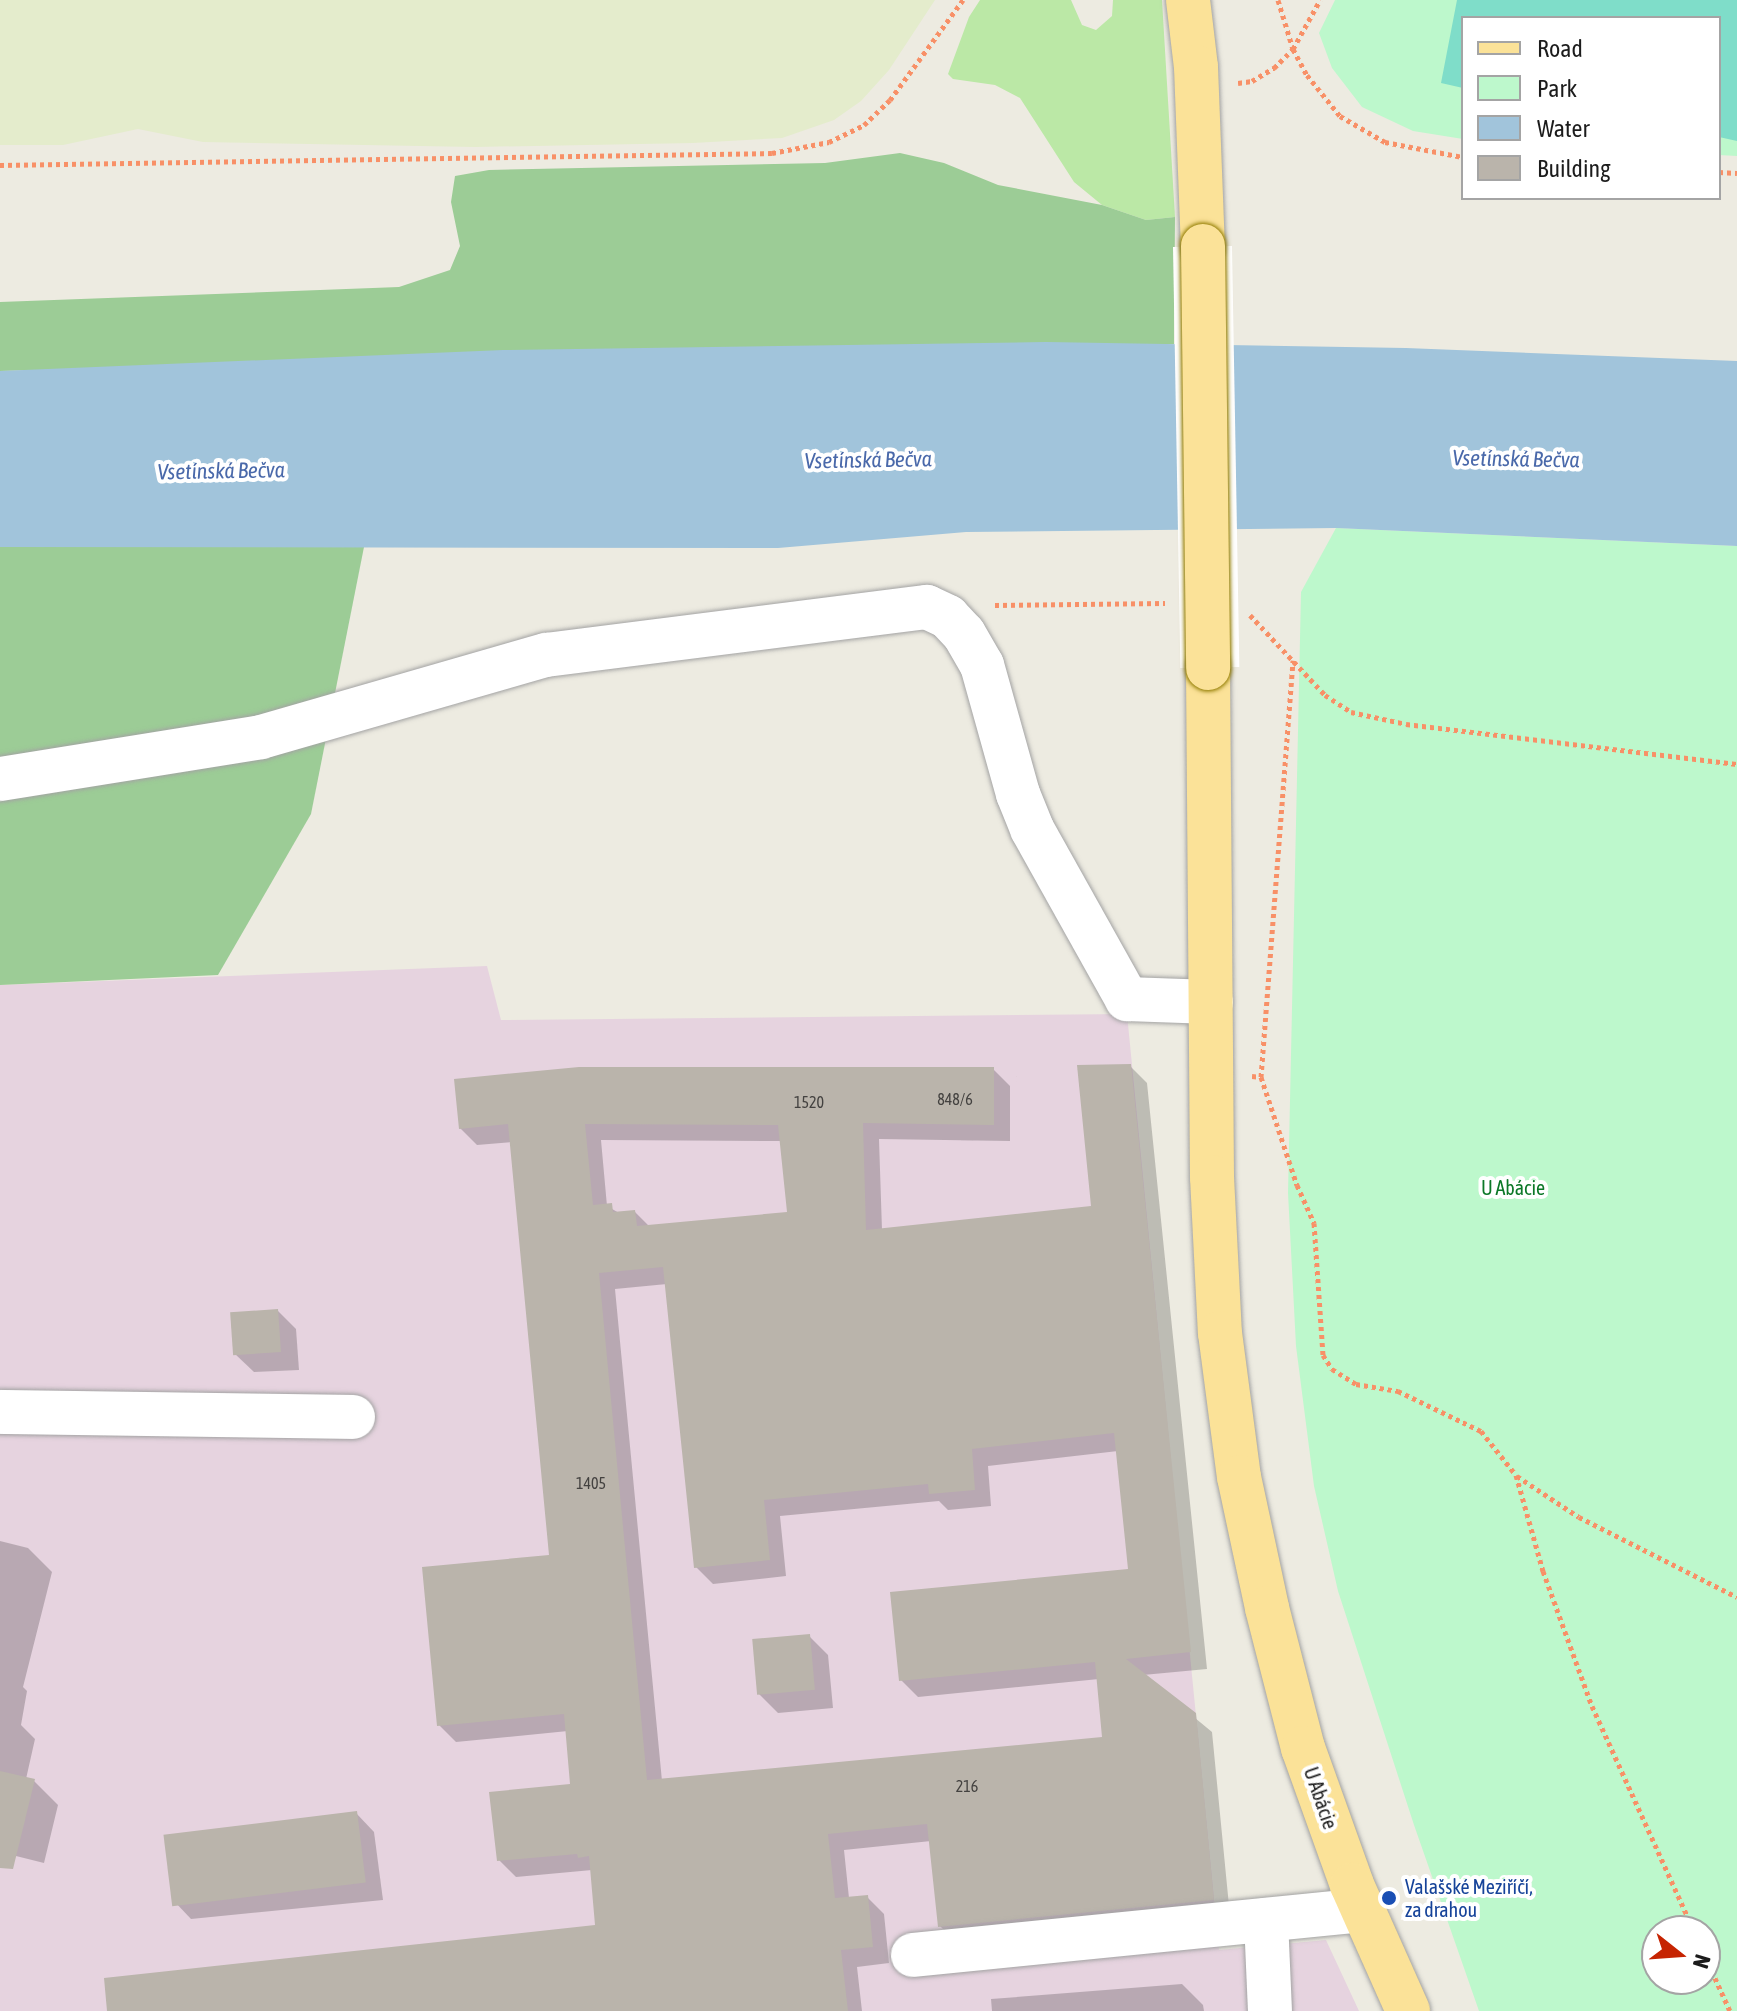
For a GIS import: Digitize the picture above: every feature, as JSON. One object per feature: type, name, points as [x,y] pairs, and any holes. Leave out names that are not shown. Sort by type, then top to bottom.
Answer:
[{"type":"main road","name":"U Abácie","points":[[1188,0],[1196,67],[1203,246],[1210,1067],[1220,1333],[1239,1477],[1303,1748],[1363,1910],[1408,2011]]},
{"type":"lane","points":[[0,779],[261,737],[546,655],[927,607],[948,617],[964,634],[982,665],[1018,794],[1032,829],[1127,999],[1211,1002]]},
{"type":"lane","points":[[0,1412],[353,1417]]},
{"type":"lane","points":[[913,1955],[1363,1910]]},
{"type":"lane","points":[[1266,1920],[1270,2011]]},
{"type":"path","points":[[0,165],[772,153],[829,142],[864,125],[890,100],[963,0]]},
{"type":"path","points":[[1278,0],[1293,49],[1320,95],[1340,116],[1364,131],[1412,149],[1461,157]]},
{"type":"path","points":[[1225,85],[1252,81],[1274,68],[1293,49],[1320,0]]},
{"type":"path","points":[[927,607],[1178,603]]},
{"type":"path","points":[[1245,612],[1325,695],[1351,712],[1406,724],[1737,764]]},
{"type":"path","points":[[1293,660],[1261,1077],[1297,1185],[1314,1223],[1323,1355],[1332,1369],[1356,1384],[1398,1391],[1481,1431],[1516,1475],[1579,1517],[1737,1597]]},
{"type":"path","points":[[1210,1067],[1261,1077]]},
{"type":"path","points":[[1516,1475],[1543,1571],[1592,1706],[1687,1915]]},
{"type":"path","points":[[1721,1991],[1730,2011]]},
{"type":"shaded area","points":[[1457,0],[1737,0],[1737,141],[1721,137],[1721,16],[1461,16],[1461,88],[1441,83]]},
{"type":"shaded area","points":[[487,966],[501,1020],[1127,1014],[1219,1950],[1326,1940],[1359,2011],[0,2011],[0,985]]},
{"type":"green space","points":[[0,0],[935,0],[889,70],[861,101],[834,120],[782,138],[475,147],[203,142],[138,129],[63,145],[0,145]]},
{"type":"green space","points":[[980,0],[1071,0],[1082,25],[1096,30],[1112,16],[1113,0],[1162,0],[1175,217],[1146,220],[1102,205],[1074,182],[1020,98],[995,85],[953,79],[948,74],[969,17]]},
{"type":"green space","points":[[1335,0],[1737,0],[1737,156],[1721,155],[1721,16],[1461,16],[1461,139],[1413,131],[1362,107],[1332,68],[1319,33]]},
{"type":"green space","points":[[900,153],[944,163],[998,185],[1102,205],[1146,220],[1175,217],[1174,344],[0,371],[0,302],[399,287],[450,270],[460,246],[451,202],[455,176],[489,170],[825,163]]},
{"type":"green space","name":"U Abácie","points":[[1336,528],[1737,546],[1737,2011],[1479,2011],[1414,1825],[1338,1591],[1314,1486],[1296,1346],[1288,1193],[1301,592]]},
{"type":"green space","points":[[0,547],[364,547],[311,814],[218,975],[0,985]]},
{"type":"water","name":"Vsetínská Bečva","points":[[1046,342],[1406,348],[1737,361],[1737,546],[1336,528],[966,532],[778,548],[0,547],[0,371],[503,350]]},
{"type":"pier","points":[[1232,246],[1239,667],[1180,668],[1173,247]]},
{"type":"building","points":[[1131,1064],[1191,1652],[1126,1659],[1196,1713],[1214,1900],[938,1927],[927,1824],[828,1834],[835,1898],[868,1895],[873,1947],[841,1950],[848,2011],[107,2011],[104,1978],[595,1925],[589,1856],[578,1858],[577,1854],[497,1861],[489,1792],[570,1784],[564,1714],[437,1726],[422,1567],[549,1555],[508,1124],[459,1129],[454,1079],[579,1067],[994,1067],[994,1125],[863,1123],[866,1230],[1091,1206],[1077,1065]],"holes":[[[585,1124],[778,1125],[787,1212],[637,1226],[635,1210],[613,1212],[612,1203],[593,1205]],[[663,1267],[694,1568],[770,1560],[764,1500],[928,1484],[929,1494],[975,1490],[972,1449],[1114,1433],[1128,1569],[890,1592],[899,1681],[1095,1662],[1102,1737],[647,1780],[599,1273]]]},
{"type":"building","points":[[278,1309],[281,1352],[233,1355],[230,1312]]},
{"type":"building","points":[[810,1634],[815,1690],[757,1695],[752,1639]]},
{"type":"building","points":[[0,1771],[35,1779],[13,1869],[0,1868]]},
{"type":"building","points":[[357,1811],[366,1882],[172,1906],[163,1835]]},
{"type":"place","name":"Valašské Meziříčí, za drahou","points":[[1389,1898]]}]
